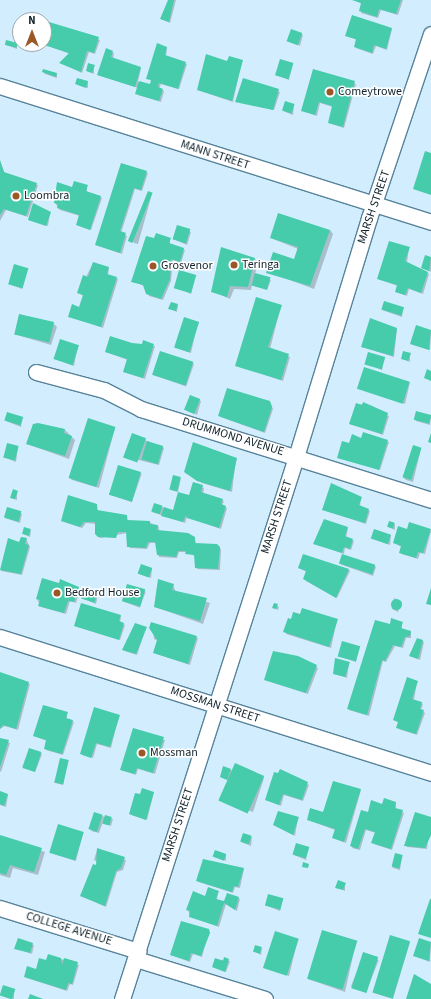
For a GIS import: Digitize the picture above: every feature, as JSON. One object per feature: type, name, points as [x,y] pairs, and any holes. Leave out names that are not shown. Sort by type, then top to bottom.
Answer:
[{"type":"street","name":"MARSH STREET","points":[[122,999],[296,457],[375,203],[431,34]]},
{"type":"street","name":"MANN STREET","points":[[0,86],[375,203],[431,222]]},
{"type":"street","name":"DRUMMOND AVENUE","points":[[36,372],[104,390],[141,409],[431,500]]},
{"type":"street","name":"MOSSMAN STREET","points":[[0,637],[431,773]]},
{"type":"street","name":"COLLEGE AVENUE","points":[[0,908],[265,999]]},
{"type":"building","points":[[168,0],[174,0],[169,22],[160,19]]},
{"type":"building","points":[[352,0],[401,0],[396,14],[379,9],[377,17],[359,11],[361,3]]},
{"type":"building","points":[[352,15],[392,28],[386,49],[374,45],[372,53],[354,47],[356,39],[345,36]]},
{"type":"building","points":[[52,23],[99,37],[94,53],[87,51],[81,72],[59,63],[69,53],[52,48]]},
{"type":"building","points":[[291,29],[302,33],[298,45],[287,41]]},
{"type":"building","points":[[6,40],[12,41],[12,47],[5,45]]},
{"type":"building","points":[[157,43],[167,47],[165,55],[186,62],[178,89],[159,83],[158,87],[163,89],[159,101],[135,94],[139,81],[150,84],[151,80],[146,79]]},
{"type":"building","points":[[106,48],[113,51],[111,57],[141,67],[135,87],[97,75]]},
{"type":"building","points":[[206,54],[227,61],[229,56],[243,60],[232,101],[197,90]]},
{"type":"building","points":[[280,59],[293,63],[288,79],[275,75]]},
{"type":"building","points":[[88,63],[95,65],[92,73],[86,71]]},
{"type":"building","points":[[43,69],[57,73],[56,77],[42,72]]},
{"type":"building","name":"Comeytrowe","points":[[313,69],[355,81],[343,127],[328,123],[332,106],[319,102],[315,115],[301,111]]},
{"type":"building","points":[[77,78],[88,81],[86,88],[75,84]]},
{"type":"building","points":[[243,78],[279,89],[273,110],[235,102]]},
{"type":"building","points":[[285,101],[295,104],[292,113],[282,111]]},
{"type":"building","points":[[425,151],[431,153],[431,195],[413,189]]},
{"type":"building","name":"Loombra","points":[[0,160],[4,172],[37,183],[26,216],[4,209],[0,215]]},
{"type":"building","points":[[121,163],[147,171],[141,190],[134,188],[120,231],[126,233],[120,253],[95,245]]},
{"type":"building","points":[[74,181],[88,185],[86,191],[101,196],[90,230],[76,225],[79,215],[57,208],[58,204],[54,203],[57,182],[72,187]]},
{"type":"building","points":[[148,191],[153,193],[132,243],[128,241]]},
{"type":"building","points":[[33,203],[51,212],[46,226],[28,220]]},
{"type":"building","points":[[278,213],[330,230],[310,286],[266,273],[273,252],[294,259],[298,247],[270,238]]},
{"type":"building","points":[[177,225],[190,229],[186,243],[173,239]]},
{"type":"building","name":"Grosvenor","points":[[156,233],[171,238],[169,243],[184,248],[180,262],[171,259],[170,279],[161,299],[146,294],[143,285],[131,282],[146,236],[154,238]]},
{"type":"building","points":[[389,241],[410,247],[405,261],[428,272],[421,293],[408,288],[405,295],[395,292],[397,285],[377,279]]},
{"type":"building","name":"Teringa","points":[[221,247],[255,258],[248,287],[230,286],[227,297],[211,292]]},
{"type":"building","points":[[425,255],[431,257],[429,271],[421,268]]},
{"type":"building","points":[[93,262],[109,267],[107,274],[117,277],[101,327],[68,317],[72,304],[79,307],[83,295],[77,293],[83,275],[88,277]]},
{"type":"building","points":[[14,264],[28,268],[23,288],[8,284]]},
{"type":"building","points":[[179,270],[196,275],[191,293],[174,288]]},
{"type":"building","points":[[255,273],[270,277],[267,290],[252,286]]},
{"type":"building","points":[[256,297],[282,305],[268,347],[289,354],[281,380],[235,366]]},
{"type":"building","points":[[384,301],[404,307],[401,316],[381,310]]},
{"type":"building","points":[[171,302],[178,304],[176,311],[168,309]]},
{"type":"building","points":[[19,314],[54,322],[49,343],[14,334]]},
{"type":"building","points":[[184,317],[199,322],[189,352],[174,347]]},
{"type":"building","points":[[370,318],[397,328],[393,356],[361,347]]},
{"type":"building","points":[[416,325],[431,330],[429,350],[410,344]]},
{"type":"building","points":[[110,336],[132,343],[142,344],[143,340],[154,344],[143,378],[123,372],[127,359],[105,352]]},
{"type":"building","points":[[60,339],[79,345],[73,365],[54,359]]},
{"type":"building","points":[[160,351],[193,362],[186,386],[152,375]]},
{"type":"building","points":[[403,351],[411,353],[408,361],[401,359]]},
{"type":"building","points":[[368,352],[385,357],[382,369],[364,364]]},
{"type":"building","points":[[364,367],[410,382],[403,404],[357,389]]},
{"type":"building","points":[[427,369],[431,371],[431,381],[424,378]]},
{"type":"building","points":[[227,388],[270,401],[272,407],[264,432],[218,416]]},
{"type":"building","points":[[190,395],[200,399],[194,414],[184,410]]},
{"type":"building","points":[[363,402],[388,413],[382,434],[349,424],[356,403],[362,405]]},
{"type":"building","points":[[416,411],[431,415],[429,424],[414,420]]},
{"type":"building","points":[[7,412],[23,417],[21,426],[4,421]]},
{"type":"building","points":[[88,418],[116,427],[96,487],[69,478]]},
{"type":"building","points":[[38,423],[65,429],[64,433],[72,436],[65,456],[26,444],[33,424]]},
{"type":"building","points":[[363,432],[388,440],[379,470],[337,458],[342,441],[349,443],[352,434],[361,438]]},
{"type":"building","points":[[132,433],[146,438],[137,463],[123,457]]},
{"type":"building","points":[[431,433],[431,443],[428,442]]},
{"type":"building","points":[[147,441],[163,446],[158,464],[141,459]]},
{"type":"building","points":[[193,442],[237,458],[230,491],[197,481],[184,472]]},
{"type":"building","points":[[7,443],[19,446],[15,460],[3,458]]},
{"type":"building","points":[[413,445],[422,448],[411,480],[402,477]]},
{"type":"building","points":[[118,465],[141,472],[132,502],[109,495]]},
{"type":"building","points":[[173,475],[181,477],[177,491],[169,490]]},
{"type":"building","points":[[193,482],[203,485],[201,492],[223,499],[221,504],[226,506],[219,528],[187,518],[186,515],[183,522],[161,516],[164,507],[173,510],[178,492],[189,495]]},
{"type":"building","points":[[331,483],[362,497],[359,505],[369,509],[365,523],[322,510]]},
{"type":"building","points":[[13,489],[18,491],[15,499],[10,498]]},
{"type":"building","points":[[68,495],[97,504],[97,510],[127,515],[127,520],[150,521],[150,524],[158,525],[157,530],[188,533],[195,537],[195,543],[217,544],[220,547],[218,569],[195,568],[194,555],[185,554],[186,551],[178,551],[176,557],[157,555],[155,542],[148,542],[146,548],[127,547],[126,532],[118,532],[116,538],[98,537],[95,534],[95,522],[84,522],[80,527],[61,521]]},
{"type":"building","points":[[154,503],[163,506],[160,514],[151,512]]},
{"type":"building","points":[[7,507],[21,511],[18,522],[4,518]]},
{"type":"building","points":[[324,519],[348,527],[345,536],[353,539],[350,549],[344,547],[342,553],[313,544]]},
{"type":"building","points":[[389,521],[395,523],[393,529],[387,527]]},
{"type":"building","points":[[409,522],[431,529],[423,553],[418,552],[416,558],[399,553],[401,546],[393,543],[398,526],[407,529]]},
{"type":"building","points":[[24,527],[31,529],[29,536],[22,534]]},
{"type":"building","points":[[374,529],[391,535],[388,544],[371,538]]},
{"type":"building","points":[[21,537],[27,538],[25,544],[29,545],[21,574],[0,570],[8,538],[19,542]]},
{"type":"building","points":[[303,554],[349,569],[336,598],[303,579],[306,571],[298,568]]},
{"type":"building","points":[[342,554],[375,565],[372,574],[339,564]]},
{"type":"building","points":[[141,564],[152,568],[149,578],[138,573]]},
{"type":"building","name":"Bedford House","points":[[42,578],[59,583],[60,579],[79,587],[74,602],[68,601],[64,613],[38,606],[40,600],[36,599]]},
{"type":"building","points":[[158,579],[174,584],[172,590],[207,598],[200,621],[154,607]]},
{"type":"building","points":[[127,584],[145,589],[140,607],[122,601]]},
{"type":"building","points":[[431,588],[431,605],[426,604]]},
{"type":"building","points":[[84,589],[97,593],[94,603],[81,599]]},
{"type":"building","points":[[394,599],[398,599],[400,600],[400,608],[394,609],[391,606],[391,602]]},
{"type":"building","points":[[81,603],[121,615],[119,621],[124,623],[119,640],[74,626]]},
{"type":"building","points":[[274,603],[278,604],[276,609],[272,608]]},
{"type":"building","points":[[302,608],[338,619],[329,647],[283,632],[288,618],[291,619],[293,612],[300,614]]},
{"type":"building","points":[[391,618],[403,622],[401,628],[411,631],[410,636],[405,637],[401,647],[393,645],[385,661],[382,660],[367,715],[347,709],[375,620],[390,624]]},
{"type":"building","points":[[151,622],[197,636],[188,664],[153,653],[157,640],[149,628]]},
{"type":"building","points":[[135,623],[147,627],[136,654],[122,650]]},
{"type":"building","points":[[417,638],[423,640],[418,659],[409,656]]},
{"type":"building","points":[[342,641],[360,646],[356,662],[338,656]]},
{"type":"building","points":[[273,651],[298,656],[317,665],[306,693],[264,680]]},
{"type":"building","points":[[335,658],[350,662],[345,677],[333,674]]},
{"type":"building","points":[[0,672],[29,682],[16,729],[3,725],[0,729]]},
{"type":"building","points":[[407,677],[418,681],[412,699],[422,702],[420,709],[424,710],[416,734],[396,728],[398,722],[393,720]]},
{"type":"building","points":[[43,705],[68,712],[66,718],[73,720],[62,754],[44,749],[46,740],[33,736]]},
{"type":"building","points":[[94,707],[120,715],[110,747],[96,743],[91,758],[80,754]]},
{"type":"building","name":"Mossman","points":[[133,728],[164,737],[153,773],[137,768],[135,774],[120,770]]},
{"type":"building","points":[[0,738],[9,740],[0,767]]},
{"type":"building","points":[[29,748],[41,752],[35,772],[23,768]]},
{"type":"building","points":[[60,758],[69,760],[63,784],[54,782]]},
{"type":"building","points":[[235,763],[264,776],[248,813],[218,800]]},
{"type":"building","points":[[223,766],[231,769],[227,780],[220,777]]},
{"type":"building","points":[[280,769],[308,782],[302,800],[283,794],[279,805],[265,800],[274,772],[278,773]]},
{"type":"building","points":[[333,781],[361,789],[344,842],[332,838],[335,829],[307,820],[310,808],[323,812]]},
{"type":"building","points":[[142,788],[154,792],[146,820],[129,814],[135,793],[140,794]]},
{"type":"building","points":[[0,791],[8,794],[4,806],[0,804]]},
{"type":"building","points":[[384,798],[396,802],[395,808],[403,810],[391,849],[371,843],[375,832],[365,829],[358,849],[350,846],[361,810],[368,812],[371,800],[382,804]]},
{"type":"building","points":[[278,811],[299,817],[293,835],[273,825]]},
{"type":"building","points":[[94,812],[103,815],[97,832],[88,829]]},
{"type":"building","points":[[415,812],[431,817],[431,835],[425,848],[404,846]]},
{"type":"building","points":[[105,815],[112,817],[109,826],[103,824]]},
{"type":"building","points":[[58,824],[84,832],[75,861],[49,853]]},
{"type":"building","points":[[243,833],[252,836],[249,844],[240,842]]},
{"type":"building","points":[[0,835],[42,848],[34,872],[10,865],[6,875],[0,873]]},
{"type":"building","points":[[296,843],[309,847],[306,859],[292,854]]},
{"type":"building","points":[[97,848],[125,857],[121,868],[116,871],[105,906],[80,896],[93,864],[96,865]]},
{"type":"building","points":[[215,850],[226,854],[224,861],[213,857]]},
{"type":"building","points":[[395,853],[403,855],[399,869],[392,867]]},
{"type":"building","points":[[203,859],[244,868],[238,887],[234,886],[232,892],[196,881]]},
{"type":"building","points":[[303,862],[309,864],[308,868],[302,867]]},
{"type":"building","points":[[338,880],[346,883],[343,890],[335,888]]},
{"type":"building","points":[[208,887],[219,891],[216,899],[224,901],[227,893],[239,897],[235,910],[224,903],[217,926],[189,917],[190,911],[186,910],[193,891],[205,896]]},
{"type":"building","points":[[268,894],[283,898],[280,910],[265,906]]},
{"type":"building","points":[[431,899],[431,938],[418,934]]},
{"type":"building","points":[[181,921],[209,929],[210,933],[201,956],[191,953],[189,961],[170,955]]},
{"type":"building","points":[[322,930],[357,941],[342,990],[307,979]]},
{"type":"building","points":[[275,931],[299,939],[287,976],[263,968]]},
{"type":"building","points":[[390,935],[410,941],[393,999],[372,992]]},
{"type":"building","points":[[18,938],[33,943],[30,953],[14,949]]},
{"type":"building","points":[[419,938],[431,942],[429,961],[413,956]]},
{"type":"building","points":[[255,945],[262,947],[260,954],[253,952]]},
{"type":"building","points":[[363,952],[378,957],[366,993],[351,988]]},
{"type":"building","points":[[48,954],[61,958],[62,965],[64,958],[78,962],[72,984],[68,983],[66,990],[24,977],[27,966],[36,969],[39,958],[46,960]]},
{"type":"building","points":[[224,957],[229,959],[225,972],[212,967],[215,958],[223,961]]},
{"type":"building","points":[[414,974],[431,984],[431,999],[406,999]]},
{"type":"building","points":[[3,985],[15,989],[12,999],[0,996]]},
{"type":"building","points":[[30,994],[43,999],[28,999]]},
{"type":"place","name":"Comeytrowe","points":[[330,92]]},
{"type":"place","name":"Loombra","points":[[16,196]]},
{"type":"place","name":"Teringa","points":[[234,265]]},
{"type":"place","name":"Grosvenor","points":[[153,266]]},
{"type":"place","name":"Bedford House","points":[[57,593]]},
{"type":"place","name":"Mossman","points":[[142,753]]}]
